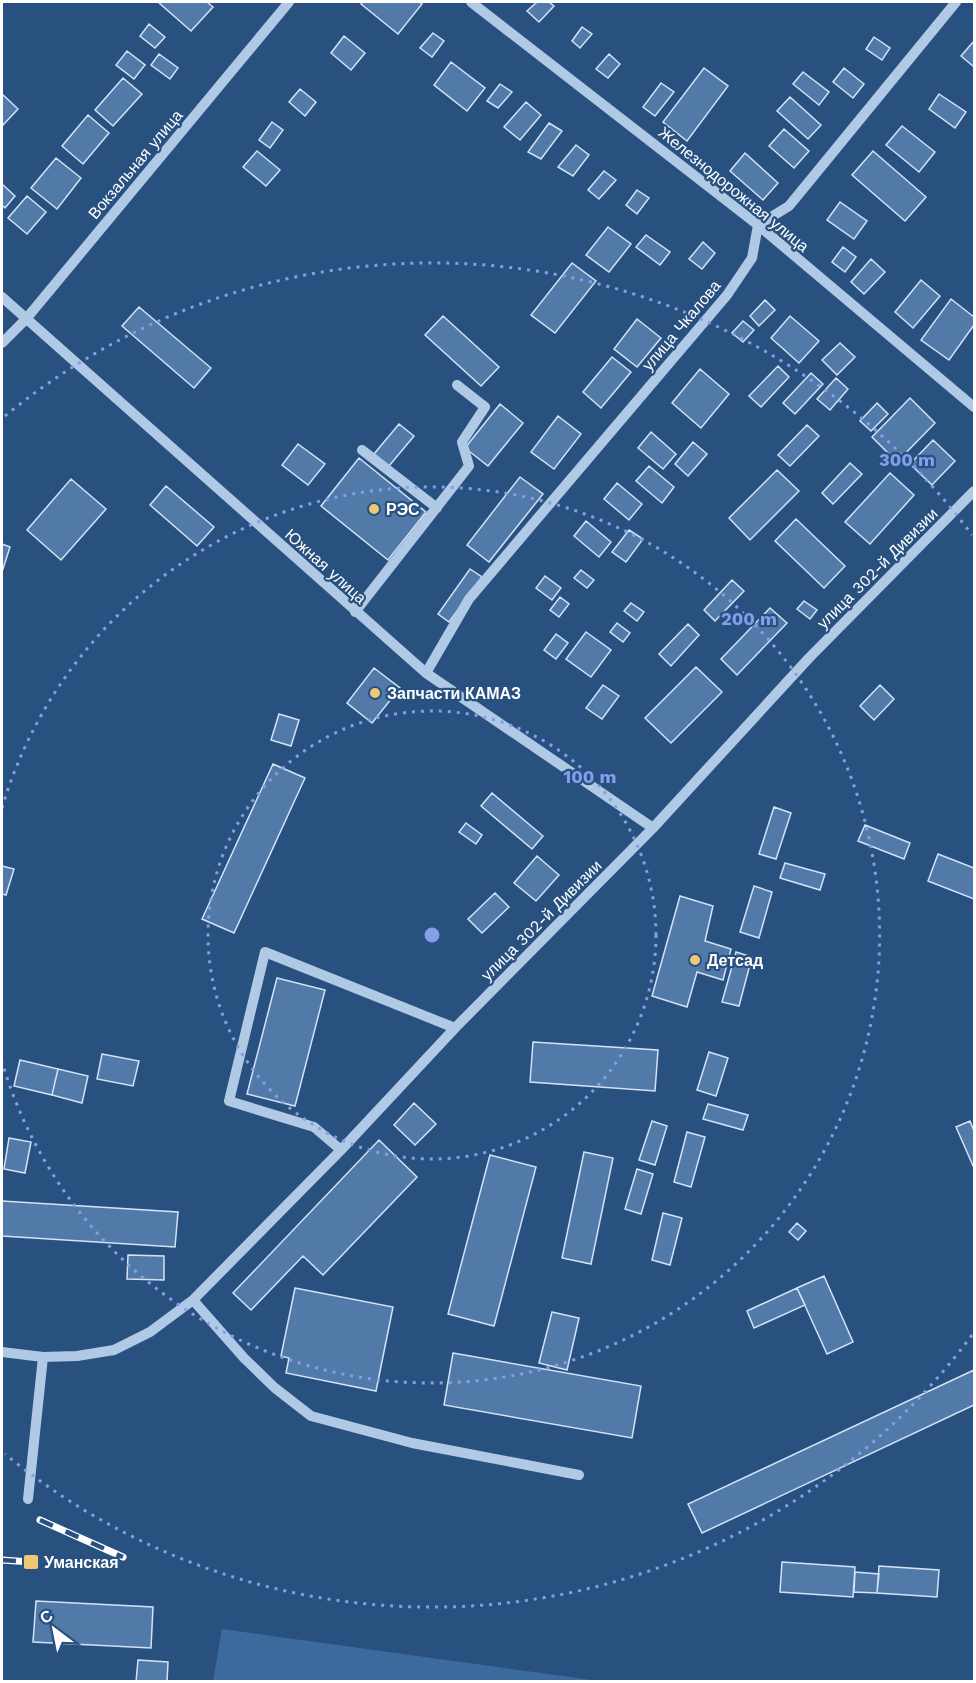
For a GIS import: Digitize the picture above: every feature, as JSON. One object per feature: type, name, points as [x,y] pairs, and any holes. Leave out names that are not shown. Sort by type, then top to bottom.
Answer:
[{"type":"street","name":"Вокзальная улица","points":[[2,343],[26,319],[289,2]]},
{"type":"street","name":"Железнодорожная улица","points":[[471,2],[758,225],[975,406]]},
{"type":"street","points":[[758,225],[789,206],[956,2]]},
{"type":"street","name":"улица Чкалова","points":[[426,673],[469,599],[728,295],[752,258],[758,225]]},
{"type":"street","name":"Южная улица","points":[[2,297],[426,673],[653,828]]},
{"type":"street","points":[[355,612],[469,466],[462,442],[485,407],[457,385]]},
{"type":"street","points":[[362,450],[437,508]]},
{"type":"street","name":"улица 302-й Дивизии","points":[[2,1352],[43,1357],[77,1356],[114,1350],[150,1332],[194,1300],[341,1150],[455,1028],[653,828],[809,658],[975,491]]},
{"type":"street","points":[[341,1150],[314,1127],[229,1101],[265,952],[455,1028]]},
{"type":"street","points":[[194,1300],[244,1358],[275,1388],[311,1416],[412,1443],[579,1475]]},
{"type":"street","points":[[28,1499],[43,1357]]},
{"type":"shaded area","points":[[222,1629],[599,1681],[213,1681]]},
{"type":"building","points":[[158,2],[207,2],[213,7],[191,31]]},
{"type":"building","points":[[363,2],[419,2],[422,4],[398,34],[361,4]]},
{"type":"building","points":[[537,2],[549,2],[554,6],[539,22],[527,11]]},
{"type":"building","points":[[149,24],[165,37],[155,48],[140,36]]},
{"type":"building","points":[[582,27],[592,34],[580,48],[572,41]]},
{"type":"building","points":[[433,33],[444,41],[432,57],[420,48]]},
{"type":"building","points":[[344,36],[365,53],[351,70],[331,53]]},
{"type":"building","points":[[874,37],[890,48],[882,60],[866,49]]},
{"type":"building","points":[[974,41],[974,67],[961,56]]},
{"type":"building","points":[[127,51],[145,65],[134,79],[116,65]]},
{"type":"building","points":[[159,54],[178,68],[170,79],[151,65]]},
{"type":"building","points":[[609,54],[620,64],[608,78],[596,69]]},
{"type":"building","points":[[451,62],[485,88],[467,111],[434,85]]},
{"type":"building","points":[[704,68],[728,86],[687,141],[663,122]]},
{"type":"building","points":[[844,68],[864,84],[853,98],[833,82]]},
{"type":"building","points":[[803,72],[829,92],[819,105],[793,84]]},
{"type":"building","points":[[123,78],[142,94],[113,126],[95,110]]},
{"type":"building","points":[[661,83],[674,92],[655,116],[643,107]]},
{"type":"building","points":[[500,84],[512,92],[498,108],[487,101]]},
{"type":"building","points":[[300,89],[316,102],[305,116],[289,102]]},
{"type":"building","points":[[2,94],[18,109],[3,125],[2,123]]},
{"type":"building","points":[[939,94],[966,112],[955,128],[929,109]]},
{"type":"building","points":[[790,97],[821,125],[808,139],[777,111]]},
{"type":"building","points":[[526,102],[541,115],[520,140],[504,127]]},
{"type":"building","points":[[88,115],[109,133],[83,164],[62,146]]},
{"type":"building","points":[[272,122],[283,130],[270,148],[259,140]]},
{"type":"building","points":[[549,123],[562,131],[541,159],[528,152]]},
{"type":"building","points":[[902,126],[935,152],[919,172],[886,145]]},
{"type":"building","points":[[784,129],[809,151],[794,168],[769,146]]},
{"type":"building","points":[[576,145],[589,155],[573,176],[558,167]]},
{"type":"building","points":[[257,151],[280,170],[266,186],[243,167]]},
{"type":"building","points":[[873,151],[926,197],[905,221],[852,175]]},
{"type":"building","points":[[745,153],[778,183],[763,200],[730,171]]},
{"type":"building","points":[[56,158],[81,178],[57,209],[31,188]]},
{"type":"building","points":[[604,171],[616,180],[599,199],[588,190]]},
{"type":"building","points":[[2,184],[15,196],[5,208],[2,205]]},
{"type":"building","points":[[637,190],[649,198],[637,214],[626,205]]},
{"type":"building","points":[[27,196],[46,212],[27,234],[8,218]]},
{"type":"building","points":[[840,202],[867,221],[854,239],[827,220]]},
{"type":"building","points":[[608,227],[631,244],[609,272],[586,255]]},
{"type":"building","points":[[646,235],[670,252],[660,265],[636,247]]},
{"type":"building","points":[[703,242],[715,253],[702,269],[689,259]]},
{"type":"building","points":[[843,247],[856,257],[845,272],[832,262]]},
{"type":"building","points":[[871,259],[885,272],[864,294],[851,282]]},
{"type":"building","points":[[572,263],[596,281],[555,333],[531,315]]},
{"type":"building","points":[[921,280],[940,296],[913,328],[895,312]]},
{"type":"building","points":[[951,299],[974,317],[974,325],[949,360],[921,340]]},
{"type":"building","points":[[765,300],[775,310],[759,326],[750,316]]},
{"type":"building","points":[[139,307],[211,368],[194,388],[122,326]]},
{"type":"building","points":[[443,316],[499,367],[481,386],[425,335]]},
{"type":"building","points":[[790,316],[819,341],[799,363],[771,338]]},
{"type":"building","points":[[637,319],[661,338],[637,367],[614,349]]},
{"type":"building","points":[[743,321],[754,330],[743,342],[732,333]]},
{"type":"building","points":[[840,343],[855,357],[837,375],[822,360]]},
{"type":"building","points":[[612,357],[631,372],[601,408],[583,392]]},
{"type":"building","points":[[778,366],[789,377],[761,407],[749,396]]},
{"type":"building","points":[[700,369],[729,394],[701,428],[672,403]]},
{"type":"building","points":[[811,373],[823,384],[795,414],[783,403]]},
{"type":"building","points":[[836,378],[848,389],[830,410],[817,399]]},
{"type":"building","points":[[910,398],[935,423],[897,462],[872,437]]},
{"type":"building","points":[[877,403],[888,414],[871,431],[860,421]]},
{"type":"building","points":[[500,404],[523,423],[488,466],[465,448]]},
{"type":"building","points":[[558,416],[581,434],[554,469],[531,452]]},
{"type":"building","points":[[399,424],[414,436],[389,466],[374,454]]},
{"type":"building","points":[[807,425],[819,436],[790,466],[778,455]]},
{"type":"building","points":[[651,432],[676,454],[663,469],[638,448]]},
{"type":"building","points":[[933,440],[955,461],[932,485],[910,464]]},
{"type":"building","points":[[693,442],[707,454],[688,476],[675,464]]},
{"type":"building","points":[[298,444],[325,464],[308,485],[282,465]]},
{"type":"building","name":"РЭС","points":[[359,458],[426,512],[388,560],[321,506]]},
{"type":"building","points":[[850,463],[862,474],[833,504],[822,493]]},
{"type":"building","points":[[649,466],[674,487],[662,503],[636,481]]},
{"type":"building","points":[[777,470],[799,491],[750,540],[729,518]]},
{"type":"building","points":[[890,473],[914,495],[870,544],[845,522]]},
{"type":"building","points":[[520,477],[543,494],[489,562],[467,545]]},
{"type":"building","points":[[71,479],[106,509],[61,560],[27,530]]},
{"type":"building","points":[[617,483],[642,504],[629,520],[604,499]]},
{"type":"building","points":[[166,486],[214,527],[197,546],[150,505]]},
{"type":"building","points":[[796,519],[845,566],[824,588],[775,541]]},
{"type":"building","points":[[586,521],[611,542],[599,557],[574,536]]},
{"type":"building","points":[[629,530],[643,539],[626,562],[612,552]]},
{"type":"building","points":[[2,544],[10,547],[2,572]]},
{"type":"building","points":[[470,569],[482,577],[449,622],[438,614]]},
{"type":"building","points":[[581,570],[594,580],[587,588],[574,578]]},
{"type":"building","points":[[545,576],[561,588],[552,600],[536,588]]},
{"type":"building","points":[[732,580],[744,591],[715,621],[704,610]]},
{"type":"building","points":[[560,597],[569,604],[559,617],[550,610]]},
{"type":"building","points":[[804,601],[817,610],[810,619],[797,609]]},
{"type":"building","points":[[631,603],[644,612],[637,621],[624,611]]},
{"type":"building","points":[[770,608],[787,623],[737,675],[721,659]]},
{"type":"building","points":[[617,623],[630,633],[623,642],[610,632]]},
{"type":"building","points":[[688,624],[699,635],[671,666],[659,654]]},
{"type":"building","points":[[586,632],[611,650],[591,677],[566,659]]},
{"type":"building","points":[[556,634],[568,643],[556,659],[544,650]]},
{"type":"building","points":[[696,667],[722,692],[671,743],[645,718]]},
{"type":"building","points":[[374,668],[400,688],[372,723],[347,703]]},
{"type":"building","points":[[603,685],[619,696],[602,719],[586,708]]},
{"type":"building","points":[[880,685],[894,699],[874,720],[860,706]]},
{"type":"building","points":[[279,714],[299,720],[291,746],[271,740]]},
{"type":"building","points":[[273,764],[305,778],[234,933],[202,919]]},
{"type":"building","points":[[492,793],[543,836],[532,849],[481,806]]},
{"type":"building","points":[[774,807],[791,813],[776,859],[759,854]]},
{"type":"building","points":[[466,823],[482,835],[476,844],[459,832]]},
{"type":"building","points":[[865,825],[910,843],[904,859],[858,841]]},
{"type":"building","points":[[938,854],[974,868],[974,899],[928,881]]},
{"type":"building","points":[[537,856],[559,875],[536,901],[514,883]]},
{"type":"building","points":[[785,863],[825,874],[820,890],[780,878]]},
{"type":"building","points":[[2,866],[14,869],[6,895],[2,894]]},
{"type":"building","points":[[754,886],[772,892],[759,938],[740,932]]},
{"type":"building","points":[[495,893],[509,907],[482,933],[468,919]]},
{"type":"building","name":"Детсад","points":[[680,896],[713,906],[705,941],[731,949],[723,980],[697,972],[687,1007],[652,996]]},
{"type":"building","points":[[736,952],[752,957],[739,1006],[722,1002]]},
{"type":"building","points":[[277,978],[325,990],[295,1106],[247,1094]]},
{"type":"building","points":[[533,1042],[658,1050],[655,1091],[530,1082]]},
{"type":"building","points":[[709,1052],[728,1058],[716,1096],[697,1090]]},
{"type":"building","points":[[102,1054],[139,1061],[133,1086],[97,1079]]},
{"type":"building","points":[[20,1060],[58,1069],[52,1095],[14,1086]]},
{"type":"building","points":[[58,1069],[88,1076],[82,1103],[52,1095]]},
{"type":"building","points":[[414,1103],[436,1124],[415,1145],[394,1125]]},
{"type":"building","points":[[708,1104],[748,1115],[743,1130],[703,1119]]},
{"type":"building","points":[[652,1121],[667,1126],[655,1165],[639,1160]]},
{"type":"building","points":[[970,1121],[974,1131],[974,1168],[956,1127]]},
{"type":"building","points":[[687,1132],[705,1137],[691,1187],[674,1182]]},
{"type":"building","points":[[9,1138],[31,1142],[25,1173],[4,1169]]},
{"type":"building","points":[[379,1140],[417,1177],[323,1275],[303,1256],[251,1310],[233,1293]]},
{"type":"building","points":[[584,1152],[613,1158],[591,1264],[562,1258]]},
{"type":"building","points":[[490,1155],[536,1167],[494,1326],[448,1314]]},
{"type":"building","points":[[637,1169],[653,1174],[641,1214],[625,1209]]},
{"type":"building","points":[[2,1201],[178,1212],[175,1247],[2,1236]]},
{"type":"building","points":[[663,1213],[682,1218],[670,1265],[652,1260]]},
{"type":"building","points":[[797,1223],[806,1231],[798,1240],[789,1232]]},
{"type":"building","points":[[128,1255],[164,1256],[164,1280],[127,1279]]},
{"type":"building","points":[[824,1276],[853,1342],[827,1354],[797,1288]]},
{"type":"building","points":[[295,1288],[393,1307],[376,1391],[286,1373],[289,1358],[281,1356]]},
{"type":"building","points":[[797,1288],[805,1305],[754,1328],[747,1311]]},
{"type":"building","points":[[552,1312],[579,1318],[567,1370],[539,1363]]},
{"type":"building","points":[[453,1353],[641,1386],[632,1438],[444,1405]]},
{"type":"building","points":[[974,1370],[974,1405],[702,1533],[688,1504]]},
{"type":"building","points":[[782,1562],[855,1567],[853,1597],[780,1592]]},
{"type":"building","points":[[879,1566],[939,1570],[937,1597],[877,1593]]},
{"type":"building","points":[[855,1572],[879,1574],[877,1593],[854,1592]]},
{"type":"building","points":[[36,1601],[153,1607],[151,1648],[33,1642]]},
{"type":"building","points":[[138,1660],[168,1662],[167,1682],[136,1682]]},
{"type":"railway","points":[[40,1520],[123,1557]]},
{"type":"railway","points":[[2,1560],[31,1562]]},
{"type":"place","name":"РЭС","points":[[374,509]]},
{"type":"place","name":"Запчасти КАМАЗ","points":[[375,693]]},
{"type":"place","name":"Детсад","points":[[695,960]]},
{"type":"place","name":"Уманская","points":[[31,1562]]}]
